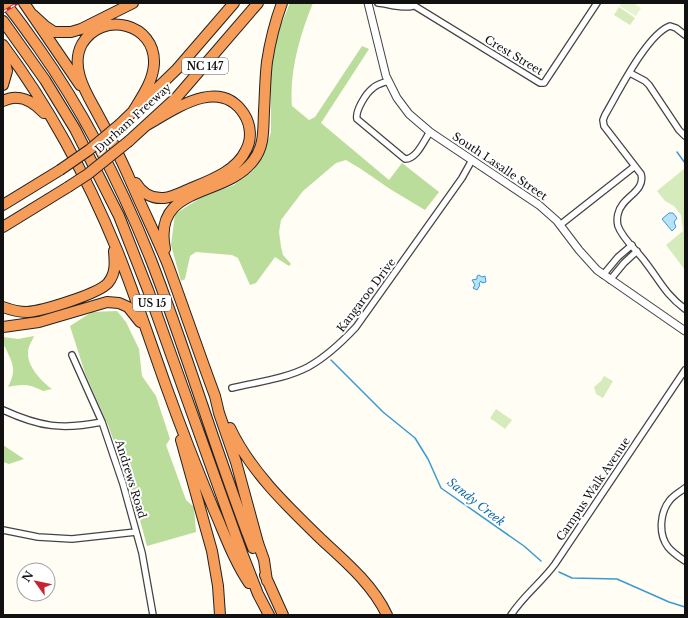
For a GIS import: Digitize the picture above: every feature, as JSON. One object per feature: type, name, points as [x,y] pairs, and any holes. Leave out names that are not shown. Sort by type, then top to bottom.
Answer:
[{"type":"highway","name":"US 15","points":[[5,3],[44,56],[72,100],[95,141],[129,208],[159,283],[241,515],[267,581],[283,615]]},
{"type":"highway","points":[[24,3],[86,94],[112,139],[168,264],[215,396],[234,436],[256,471],[289,508],[342,558],[370,587],[387,615]]},
{"type":"highway","points":[[33,15],[54,32],[71,32],[81,29],[133,3]]},
{"type":"highway","name":"Durham Freeway","points":[[3,205],[21,195],[89,150],[120,124],[177,69],[234,3]]},
{"type":"highway","name":"Durham Freeway","points":[[3,227],[88,174],[129,141],[192,81],[258,3]]},
{"type":"highway","points":[[168,264],[162,231],[168,214],[181,201],[226,181],[241,172],[253,162],[260,150],[264,134],[267,63],[270,44],[282,3]]},
{"type":"highway","name":"US 15","points":[[3,21],[42,75],[75,129],[119,216],[148,290],[240,547],[268,615]]},
{"type":"highway","points":[[86,94],[78,71],[77,59],[80,48],[87,37],[99,28],[108,25],[123,25],[130,27],[141,33],[147,40],[154,59],[152,76],[132,113]]},
{"type":"highway","points":[[3,45],[29,82],[55,124],[69,148],[95,200],[126,271],[174,408],[200,475],[235,558],[242,572],[263,603]]},
{"type":"highway","points":[[3,54],[7,71],[3,85]]},
{"type":"highway","points":[[127,170],[142,192],[152,196],[163,198],[169,197],[228,170],[241,158],[250,139],[248,122],[243,113],[231,102],[217,96],[192,100],[147,125]]},
{"type":"highway","points":[[3,101],[10,98],[16,98],[30,101],[55,124]]},
{"type":"highway","points":[[3,198],[21,195]]},
{"type":"highway","points":[[3,236],[16,220]]},
{"type":"highway","points":[[3,306],[19,311],[33,311],[99,290],[112,277],[115,268],[113,241]]},
{"type":"highway","points":[[3,327],[39,322],[99,303],[112,302],[128,307],[147,332]]},
{"type":"highway","points":[[215,396],[219,413],[236,462],[264,560],[267,581]]},
{"type":"highway","points":[[174,408],[183,451],[212,551],[218,586],[220,615]]},
{"type":"street","name":"Crest Street","points":[[372,4],[381,3],[385,5],[407,8],[410,4],[540,83],[544,83],[596,3]]},
{"type":"street","name":"South Lasalle Street","points":[[372,4],[382,62],[388,80],[397,98],[415,120],[430,132],[529,197],[549,212],[585,258],[603,276],[685,331]]},
{"type":"street","points":[[685,35],[673,26],[663,29],[641,54],[603,120],[604,126],[641,174],[642,183],[620,207],[617,221],[620,230],[667,293],[685,309]]},
{"type":"street","points":[[630,73],[645,81],[649,85],[679,130],[685,136]]},
{"type":"street","points":[[388,80],[372,88],[358,110],[356,116],[357,119],[406,159],[414,156],[430,132]]},
{"type":"street","name":"Kangaroo Drive","points":[[232,388],[278,378],[299,370],[323,356],[346,338],[356,327],[431,223],[462,178],[472,160]]},
{"type":"street","points":[[560,225],[635,166]]},
{"type":"street","points":[[603,276],[612,264],[632,245]]},
{"type":"street","points":[[610,280],[624,263],[637,251]]},
{"type":"street","name":"Andrews Road","points":[[72,355],[102,422],[123,484],[145,567],[152,615]]},
{"type":"street","name":"Campus Walk Avenue","points":[[511,615],[522,600],[547,575],[555,564],[685,370]]},
{"type":"street","points":[[3,410],[26,420],[54,426],[76,426],[102,422]]},
{"type":"street","points":[[685,488],[669,500],[661,523],[663,537],[668,547],[685,561]]},
{"type":"street","points":[[3,530],[38,537],[72,540],[136,532]]},
{"type":"green space","points":[[290,3],[313,3],[296,54],[292,80],[292,106],[309,120],[315,117],[362,46],[369,49],[321,123],[389,180],[402,163],[439,192],[425,210],[346,160],[336,163],[303,191],[281,220],[279,232],[281,247],[283,255],[291,264],[289,266],[275,257],[256,283],[250,285],[238,258],[232,255],[196,252],[190,256],[185,279],[181,281],[171,245],[175,214],[202,197],[234,185],[253,171],[263,157],[271,132],[271,76],[277,34]]},
{"type":"green space","points":[[621,3],[633,3],[641,8],[636,16],[620,6]]},
{"type":"green space","points":[[619,7],[635,18],[630,25],[614,15]]},
{"type":"green space","points":[[685,168],[685,270],[666,245],[683,231],[681,215],[674,206],[665,201],[657,191]]},
{"type":"green space","points":[[117,311],[126,322],[139,349],[142,376],[156,396],[170,439],[166,445],[186,500],[194,507],[196,532],[147,546],[132,491],[108,425],[85,373],[70,326],[92,312]]},
{"type":"green space","points":[[34,336],[28,350],[30,363],[43,382],[52,389],[43,391],[26,385],[8,387],[11,381],[13,367],[3,345],[3,337],[18,339]]},
{"type":"green space","points":[[604,376],[613,381],[603,398],[596,394],[594,387]]},
{"type":"green space","points":[[496,409],[512,420],[505,429],[490,418]]},
{"type":"green space","points":[[3,445],[24,459],[9,464],[3,462]]},
{"type":"water","points":[[669,213],[673,213],[677,218],[674,222],[676,227],[672,231],[662,219]]},
{"type":"water","points":[[479,275],[482,277],[485,276],[486,282],[482,283],[481,281],[477,290],[473,288],[475,285],[472,280],[477,279],[477,276]]},
{"type":"waterway","points":[[677,152],[685,163]]},
{"type":"waterway","name":"Sandy Creek","points":[[331,360],[383,412],[415,438],[428,459],[441,488],[524,546],[541,561]]},
{"type":"waterway","name":"Sandy Creek","points":[[559,572],[572,578],[617,579],[669,602],[685,607]]},
{"type":"railway","points":[[3,12],[18,3]]}]
